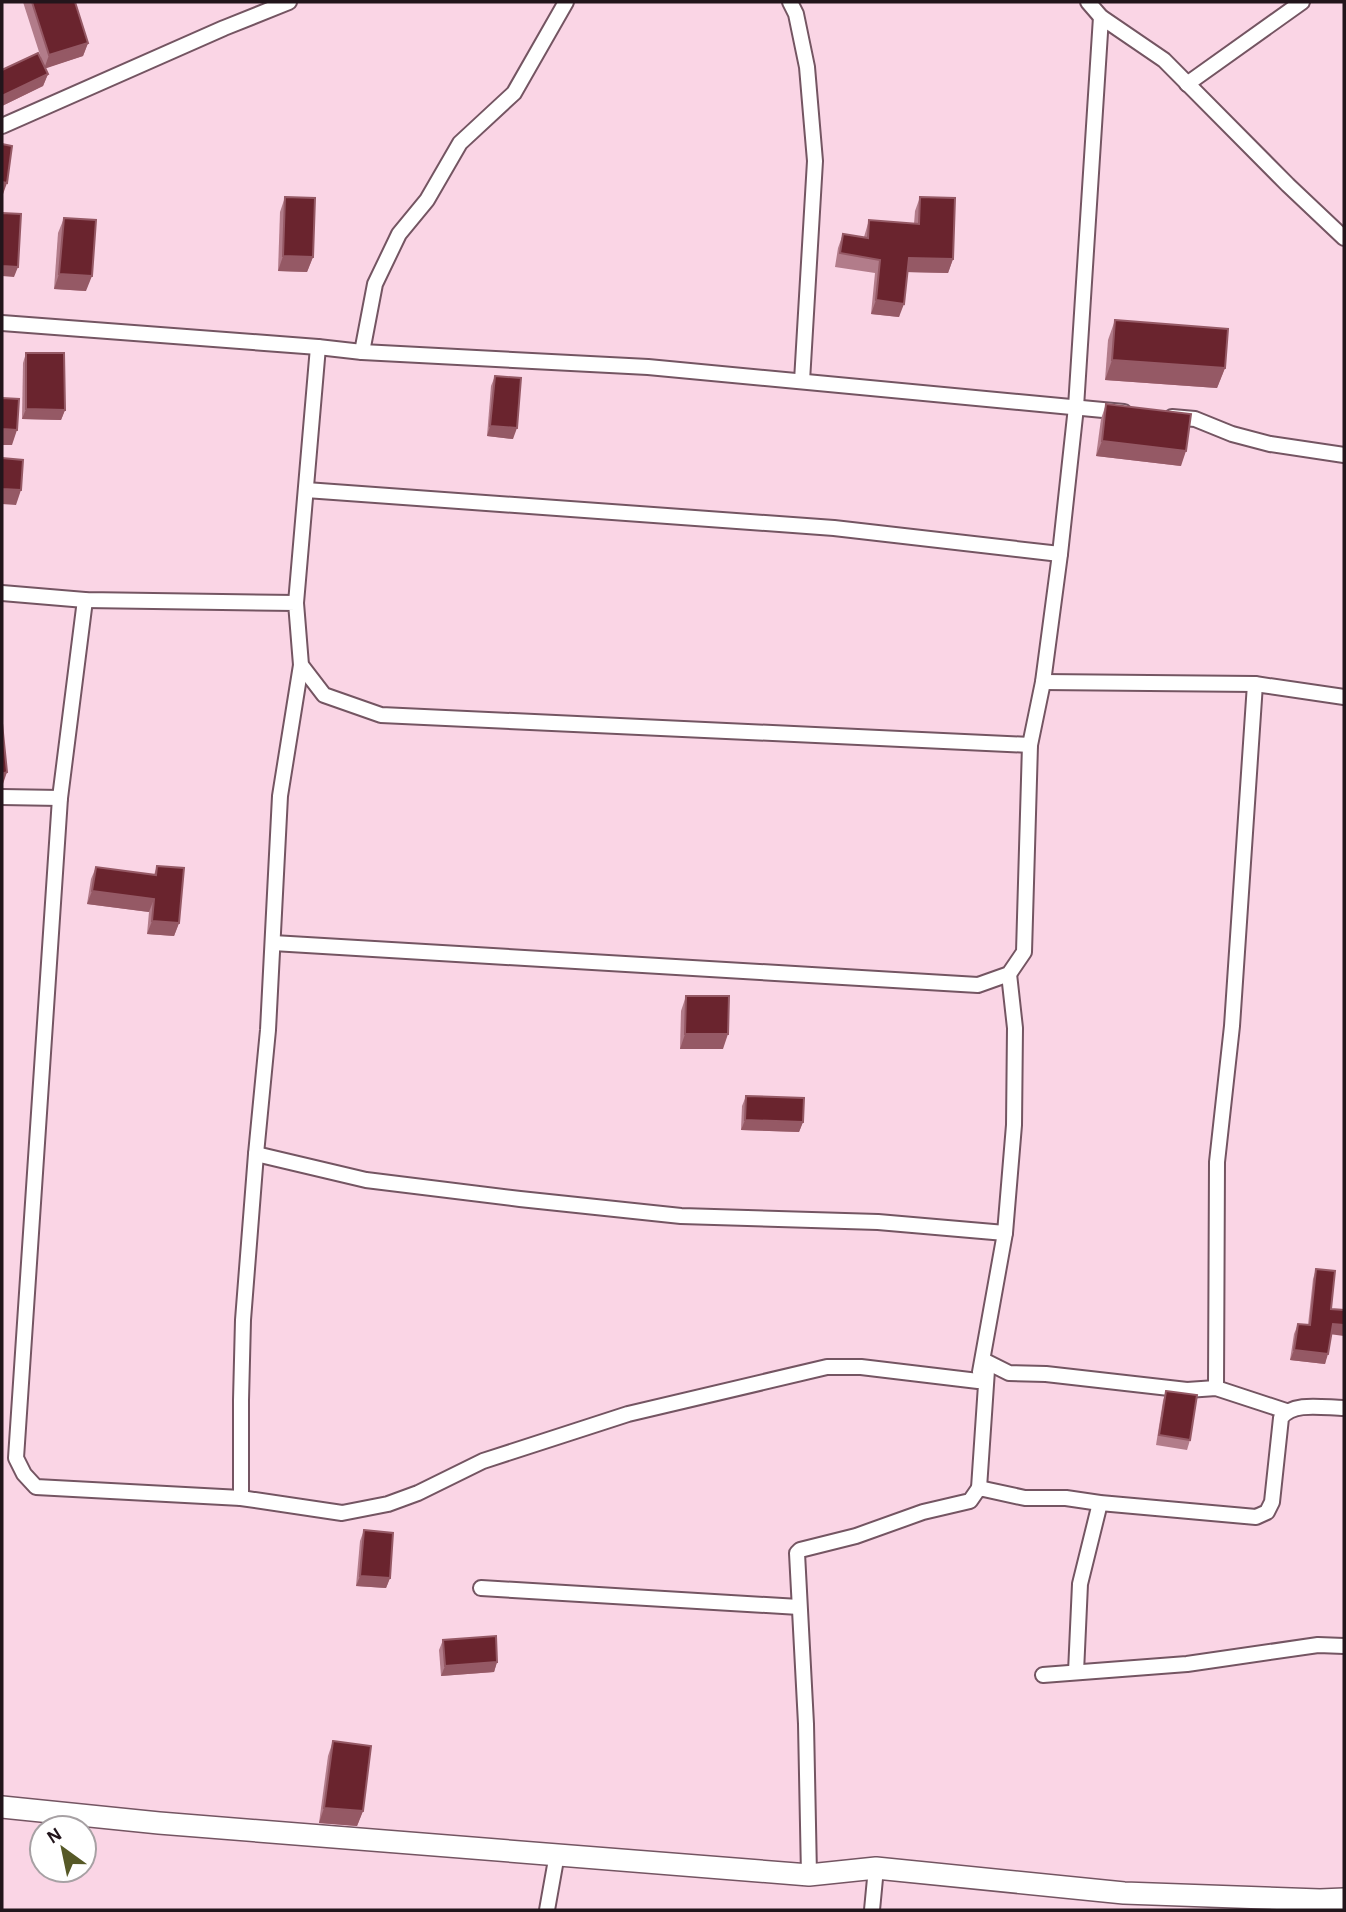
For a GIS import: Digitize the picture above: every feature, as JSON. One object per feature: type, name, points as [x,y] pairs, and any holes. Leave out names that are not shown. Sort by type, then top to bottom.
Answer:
[{"type":"main road","points":[[2,1807],[173,1824],[808,1875],[876,1868],[1124,1893],[1344,1899]]},
{"type":"street","points":[[2,126],[289,2]]},
{"type":"street","points":[[362,352],[375,284],[399,234],[426,200],[460,143],[514,93],[566,2]]},
{"type":"street","points":[[790,2],[796,14],[807,67],[815,161],[802,381]]},
{"type":"street","points":[[1088,2],[1101,17],[1164,60],[1296,193],[1344,237]]},
{"type":"street","points":[[1187,84],[1302,2]]},
{"type":"street","points":[[273,943],[978,985],[1009,974],[1024,952],[1030,745],[1043,682],[1076,407],[1101,17]]},
{"type":"street","points":[[2,323],[362,352],[648,367],[1149,414],[1195,419],[1232,434],[1270,444],[1344,455]]},
{"type":"street","points":[[241,1498],[243,1320],[268,1030],[280,796],[302,664],[296,603],[318,347]]},
{"type":"street","points":[[306,490],[834,528],[1060,554]]},
{"type":"street","points":[[2,593],[85,600],[296,603]]},
{"type":"street","points":[[85,600],[61,798],[16,1458],[24,1474],[36,1487],[241,1498],[342,1513],[388,1504],[418,1493],[483,1461],[628,1413],[827,1367],[861,1367],[978,1381]]},
{"type":"street","points":[[302,664],[324,695],[382,715],[1030,745]]},
{"type":"street","points":[[1043,682],[1255,684],[1344,697]]},
{"type":"street","points":[[1216,1388],[1217,1162],[1232,1026],[1255,684]]},
{"type":"street","points":[[2,797],[61,798]]},
{"type":"street","points":[[978,1381],[1005,1233],[1014,1111],[1015,1028],[1009,974]]},
{"type":"street","points":[[256,1154],[366,1180],[681,1216],[878,1222],[1005,1233]]},
{"type":"street","points":[[987,1362],[1009,1373],[1046,1374],[1187,1391],[1216,1388],[1286,1411],[1297,1408],[1344,1408]]},
{"type":"street","points":[[978,1381],[987,1362]]},
{"type":"street","points":[[808,1875],[806,1724],[797,1553],[970,1501],[979,1488],[987,1362]]},
{"type":"street","points":[[979,1488],[1025,1498],[1066,1498],[1256,1517],[1267,1513],[1272,1502],[1281,1418],[1286,1411]]},
{"type":"street","points":[[1076,1672],[1080,1584],[1100,1503]]},
{"type":"street","points":[[481,1588],[799,1607]]},
{"type":"street","points":[[1043,1675],[1187,1664],[1318,1645],[1344,1646]]},
{"type":"street","points":[[547,1910],[557,1854]]},
{"type":"street","points":[[872,1910],[876,1868]]},
{"type":"building","points":[[32,2],[75,2],[88,43],[49,55]]},
{"type":"building","points":[[38,53],[48,74],[2,96],[2,70]]},
{"type":"building","points":[[2,144],[12,146],[7,183],[2,182]]},
{"type":"building","points":[[285,197],[315,198],[313,257],[283,256]]},
{"type":"building","points":[[920,197],[955,198],[953,259],[909,258],[904,304],[876,300],[880,260],[840,253],[843,234],[868,238],[869,220],[919,224]]},
{"type":"building","points":[[2,213],[21,214],[18,267],[2,266]]},
{"type":"building","points":[[64,218],[96,220],[92,276],[59,274]]},
{"type":"building","points":[[1115,320],[1228,329],[1225,368],[1112,360]]},
{"type":"building","points":[[26,353],[64,353],[65,410],[26,409]]},
{"type":"building","points":[[495,376],[521,378],[517,428],[490,426]]},
{"type":"building","points":[[2,398],[19,399],[17,430],[2,429]]},
{"type":"building","points":[[1106,404],[1191,414],[1186,451],[1102,441]]},
{"type":"building","points":[[2,458],[23,460],[21,490],[2,489]]},
{"type":"building","points":[[2,723],[7,772],[2,774]]},
{"type":"building","points":[[157,866],[184,868],[179,923],[152,921],[154,899],[92,891],[96,867],[156,875]]},
{"type":"building","points":[[686,996],[729,996],[728,1034],[685,1034]]},
{"type":"building","points":[[746,1096],[804,1098],[803,1122],[745,1120]]},
{"type":"building","points":[[1316,1269],[1335,1271],[1331,1309],[1344,1310],[1344,1325],[1333,1324],[1328,1354],[1294,1350],[1298,1324],[1310,1325]]},
{"type":"building","points":[[1166,1391],[1197,1395],[1190,1440],[1159,1435]]},
{"type":"building","points":[[364,1530],[393,1533],[390,1578],[360,1576]]},
{"type":"building","points":[[496,1636],[497,1662],[445,1666],[443,1640]]},
{"type":"building","points":[[333,1741],[371,1746],[363,1811],[324,1808]]}]
